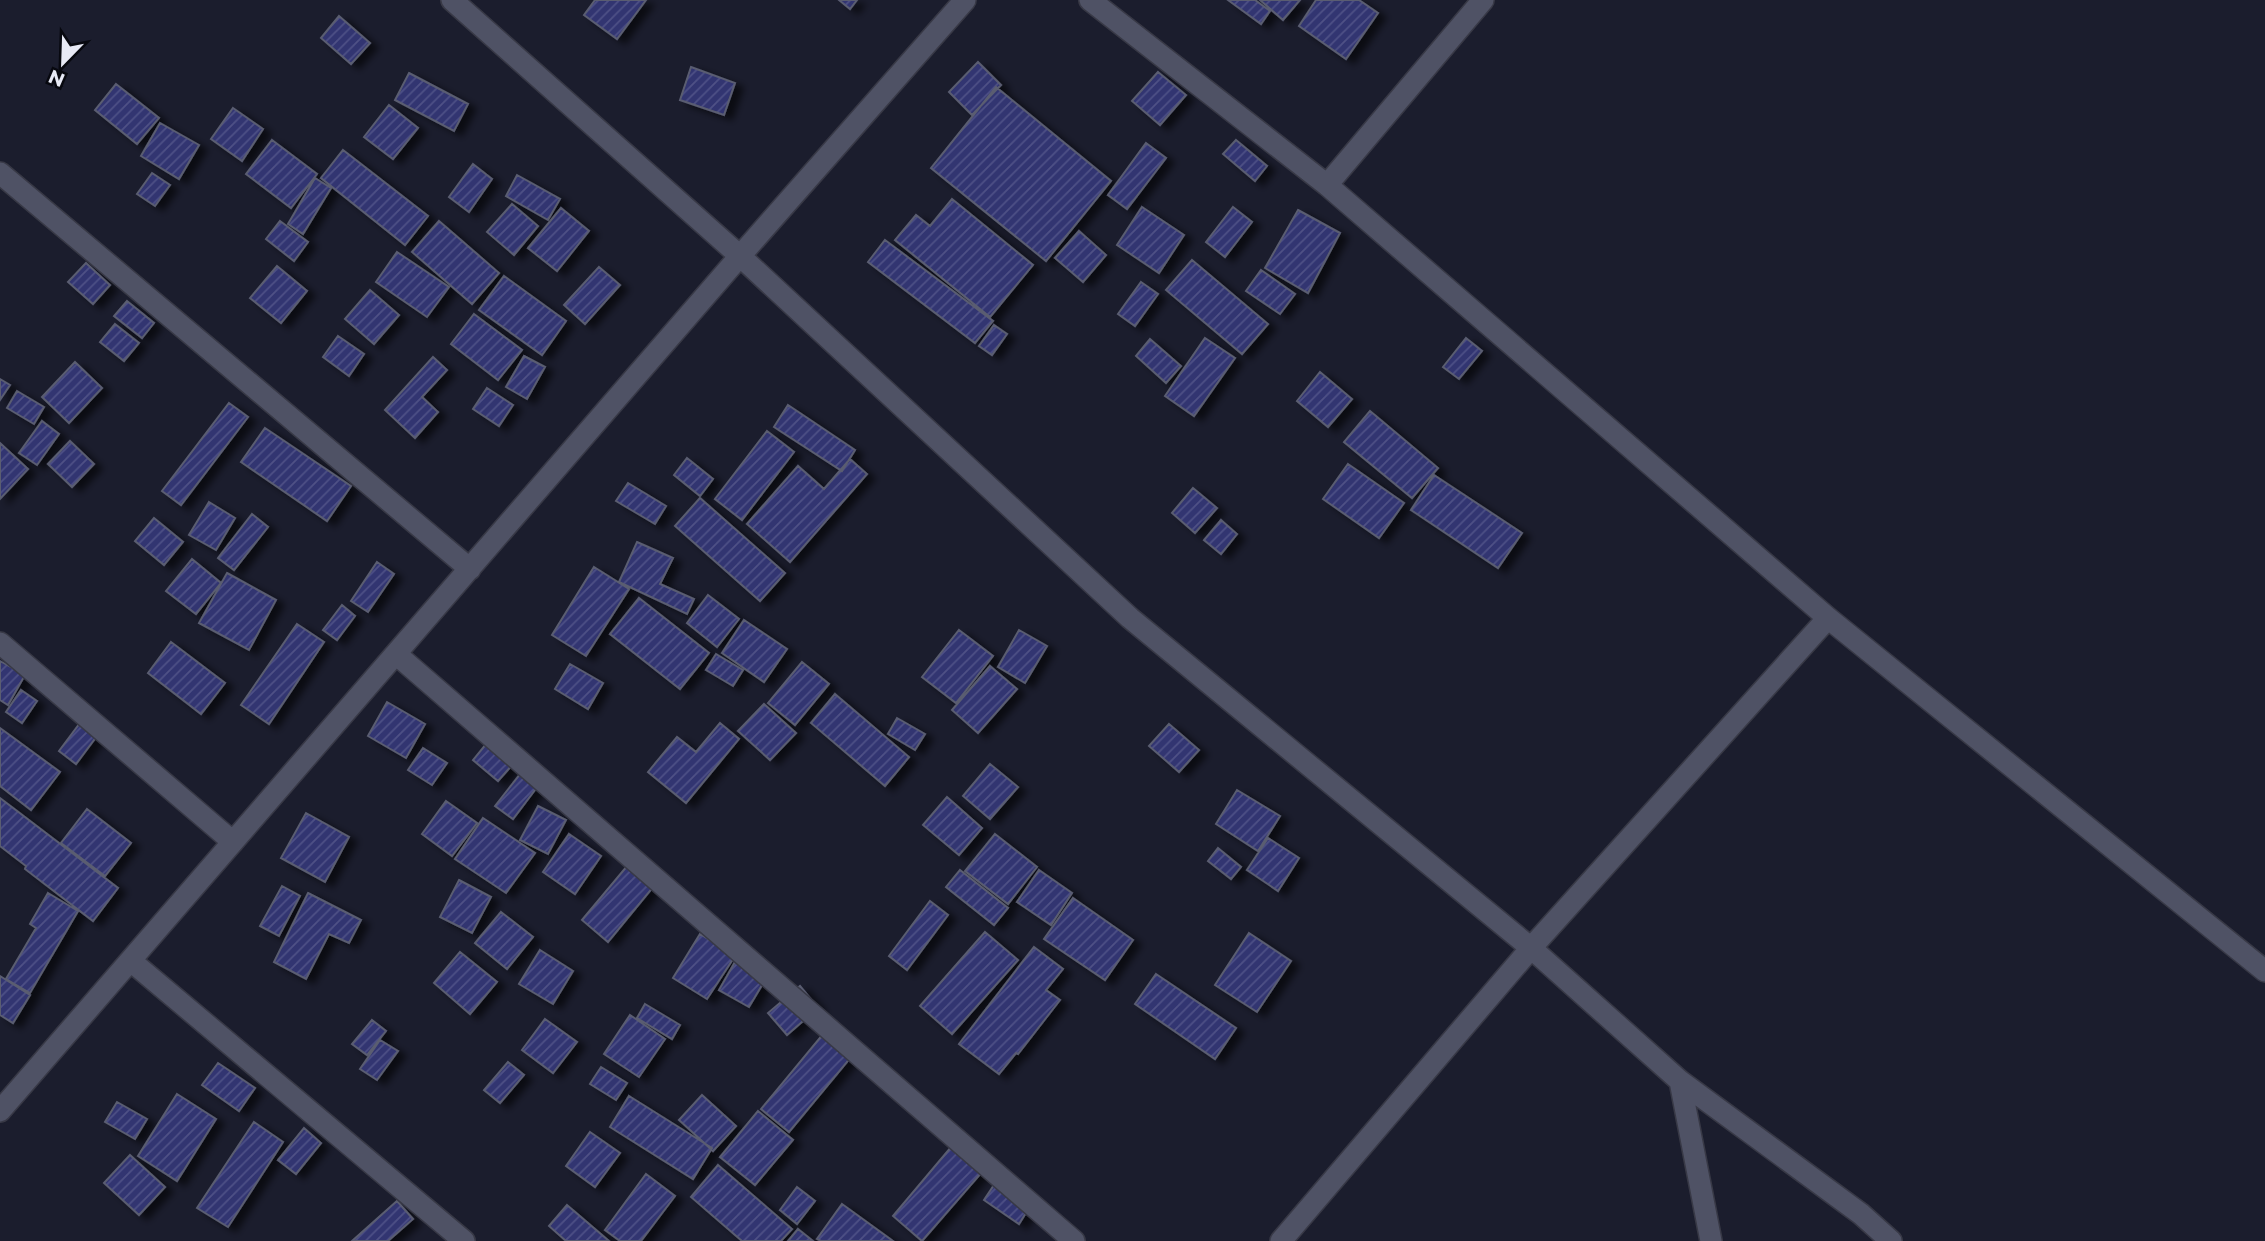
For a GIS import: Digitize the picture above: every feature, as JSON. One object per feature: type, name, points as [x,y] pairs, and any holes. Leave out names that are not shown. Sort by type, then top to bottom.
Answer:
[{"type":"street","points":[[452,0],[740,256],[1130,618],[1531,948],[1680,1081],[1861,1214],[1891,1241]]},
{"type":"street","points":[[0,1111],[965,0]]},
{"type":"street","points":[[1090,0],[1327,185],[1828,618],[2265,971]]},
{"type":"street","points":[[1327,185],[1483,0]]},
{"type":"street","points":[[0,173],[470,569]]},
{"type":"street","points":[[1281,1241],[1531,948],[1828,618]]},
{"type":"street","points":[[0,643],[233,842]]},
{"type":"street","points":[[396,654],[1074,1241]]},
{"type":"street","points":[[131,961],[464,1241]]},
{"type":"street","points":[[1680,1081],[1711,1241]]},
{"type":"building","points":[[595,0],[646,0],[617,39],[584,15]]},
{"type":"building","points":[[839,0],[857,0],[850,9]]},
{"type":"building","points":[[1228,0],[1255,0],[1270,11],[1261,24]]},
{"type":"building","points":[[1260,0],[1300,0],[1283,20]]},
{"type":"building","points":[[1316,0],[1359,0],[1378,13],[1346,59],[1299,26]]},
{"type":"building","points":[[339,16],[370,43],[351,64],[321,38]]},
{"type":"building","points":[[978,62],[1001,85],[972,115],[949,92]]},
{"type":"building","points":[[691,67],[735,83],[724,115],[680,100]]},
{"type":"building","points":[[1158,72],[1186,95],[1160,125],[1132,101]]},
{"type":"building","points":[[409,73],[468,104],[454,131],[395,100]]},
{"type":"building","points":[[116,84],[159,118],[137,144],[95,110]]},
{"type":"building","points":[[996,87],[1111,181],[1046,261],[931,168]]},
{"type":"building","points":[[389,105],[418,128],[393,159],[364,137]]},
{"type":"building","points":[[233,108],[263,129],[242,161],[211,139]]},
{"type":"building","points":[[160,123],[199,145],[179,179],[141,156]]},
{"type":"building","points":[[272,140],[317,174],[291,208],[246,174]]},
{"type":"building","points":[[1236,140],[1267,166],[1255,181],[1223,154]]},
{"type":"building","points":[[1146,143],[1166,158],[1127,209],[1108,195]]},
{"type":"building","points":[[343,150],[428,216],[405,245],[321,178]]},
{"type":"building","points":[[473,164],[492,179],[469,212],[449,197]]},
{"type":"building","points":[[152,173],[170,185],[155,206],[137,194]]},
{"type":"building","points":[[517,175],[560,199],[548,220],[506,196]]},
{"type":"building","points":[[315,178],[331,188],[303,234],[288,224]]},
{"type":"building","points":[[952,199],[1033,265],[990,317],[895,240],[916,215],[930,226]]},
{"type":"building","points":[[512,204],[538,226],[514,255],[487,232]]},
{"type":"building","points":[[1142,207],[1184,235],[1159,273],[1117,245]]},
{"type":"building","points":[[1233,207],[1252,222],[1225,257],[1206,242]]},
{"type":"building","points":[[561,208],[589,231],[557,271],[528,248]]},
{"type":"building","points":[[1298,210],[1340,233],[1308,293],[1265,268]]},
{"type":"building","points":[[280,221],[308,242],[294,261],[266,239]]},
{"type":"building","points":[[439,221],[499,273],[472,304],[412,252]]},
{"type":"building","points":[[1079,231],[1106,255],[1083,282],[1055,258]]},
{"type":"building","points":[[885,240],[993,321],[975,343],[868,262]]},
{"type":"building","points":[[397,252],[449,287],[427,317],[376,282]]},
{"type":"building","points":[[1192,260],[1268,324],[1242,354],[1166,290]]},
{"type":"building","points":[[86,263],[110,285],[93,304],[68,282]]},
{"type":"building","points":[[277,266],[307,291],[281,323],[250,298]]},
{"type":"building","points":[[599,267],[620,285],[585,324],[564,305]]},
{"type":"building","points":[[1261,270],[1295,294],[1280,314],[1246,291]]},
{"type":"building","points":[[504,276],[566,321],[542,355],[479,310]]},
{"type":"building","points":[[1141,282],[1158,294],[1135,326],[1118,314]]},
{"type":"building","points":[[370,290],[399,315],[374,344],[345,319]]},
{"type":"building","points":[[127,301],[154,323],[142,338],[114,316]]},
{"type":"building","points":[[474,314],[522,350],[498,380],[451,344]]},
{"type":"building","points":[[115,324],[139,343],[124,361],[100,342]]},
{"type":"building","points":[[994,325],[1007,334],[992,355],[979,346]]},
{"type":"building","points":[[338,336],[364,354],[349,376],[323,357]]},
{"type":"building","points":[[1205,338],[1235,358],[1194,416],[1165,396]]},
{"type":"building","points":[[1466,338],[1482,351],[1459,379],[1443,367]]},
{"type":"building","points":[[1150,339],[1181,366],[1166,383],[1136,356]]},
{"type":"building","points":[[524,356],[545,367],[527,399],[506,387]]},
{"type":"building","points":[[433,357],[447,370],[422,397],[438,412],[415,438],[385,410]]},
{"type":"building","points":[[75,362],[102,388],[69,423],[42,397]]},
{"type":"building","points":[[1320,372],[1352,399],[1328,427],[1297,401]]},
{"type":"building","points":[[0,379],[10,385],[0,400]]},
{"type":"building","points":[[487,388],[513,405],[499,426],[473,409]]},
{"type":"building","points":[[17,391],[44,407],[34,424],[7,408]]},
{"type":"building","points":[[229,403],[248,417],[181,505],[162,491]]},
{"type":"building","points":[[788,405],[855,450],[842,471],[774,427]]},
{"type":"building","points":[[1370,411],[1438,468],[1412,498],[1344,442]]},
{"type":"building","points":[[42,421],[59,434],[37,465],[19,453]]},
{"type":"building","points":[[265,428],[351,486],[327,521],[241,462]]},
{"type":"building","points":[[767,431],[794,452],[742,520],[715,499]]},
{"type":"building","points":[[70,441],[94,464],[72,487],[48,464]]},
{"type":"building","points":[[0,443],[28,469],[0,499]]},
{"type":"building","points":[[687,458],[713,479],[700,496],[674,475]]},
{"type":"building","points":[[850,459],[867,474],[790,562],[747,524],[798,466],[824,489]]},
{"type":"building","points":[[1348,464],[1404,503],[1379,538],[1323,499]]},
{"type":"building","points":[[1434,475],[1522,533],[1498,568],[1411,510]]},
{"type":"building","points":[[628,483],[666,506],[655,524],[616,501]]},
{"type":"building","points":[[1193,488],[1217,508],[1195,533],[1172,513]]},
{"type":"building","points":[[700,498],[785,573],[760,601],[675,526]]},
{"type":"building","points":[[209,502],[235,518],[216,550],[189,535]]},
{"type":"building","points":[[252,514],[268,527],[234,570],[218,558]]},
{"type":"building","points":[[154,518],[183,542],[164,565],[135,541]]},
{"type":"building","points":[[1221,520],[1237,534],[1221,554],[1204,540]]},
{"type":"building","points":[[637,542],[673,558],[660,584],[694,599],[687,614],[619,582]]},
{"type":"building","points":[[192,559],[221,583],[196,614],[166,591]]},
{"type":"building","points":[[377,562],[394,574],[368,612],[351,601]]},
{"type":"building","points":[[594,567],[629,589],[586,656],[552,635]]},
{"type":"building","points":[[227,573],[276,600],[249,650],[199,623]]},
{"type":"building","points":[[708,595],[739,619],[717,647],[687,623]]},
{"type":"building","points":[[639,598],[709,653],[680,689],[610,634]]},
{"type":"building","points":[[342,605],[355,616],[337,640],[323,630]]},
{"type":"building","points":[[744,620],[787,649],[764,682],[722,653]]},
{"type":"building","points":[[297,624],[324,642],[269,724],[241,705]]},
{"type":"building","points":[[959,630],[993,656],[956,703],[922,677]]},
{"type":"building","points":[[1019,630],[1047,646],[1025,683],[998,667]]},
{"type":"building","points":[[171,642],[225,683],[201,714],[148,673]]},
{"type":"building","points":[[716,654],[743,670],[733,686],[706,670]]},
{"type":"building","points":[[0,661],[25,675],[8,705],[0,700]]},
{"type":"building","points":[[802,662],[829,684],[795,725],[768,703]]},
{"type":"building","points":[[570,664],[603,683],[588,709],[555,689]]},
{"type":"building","points":[[990,666],[1017,689],[978,733],[952,710]]},
{"type":"building","points":[[21,690],[37,701],[22,723],[6,712]]},
{"type":"building","points":[[835,694],[909,757],[885,786],[811,723]]},
{"type":"building","points":[[387,702],[425,724],[406,758],[368,736]]},
{"type":"building","points":[[764,704],[796,733],[770,760],[738,731]]},
{"type":"building","points":[[897,718],[925,734],[915,750],[888,734]]},
{"type":"building","points":[[80,723],[97,736],[76,764],[59,751]]},
{"type":"building","points":[[720,723],[739,739],[686,803],[648,772],[677,737],[696,752]]},
{"type":"building","points":[[1169,724],[1199,750],[1179,772],[1149,746]]},
{"type":"building","points":[[0,728],[60,772],[31,810],[0,786]]},
{"type":"building","points":[[487,743],[513,764],[498,781],[473,760]]},
{"type":"building","points":[[423,748],[447,763],[432,785],[408,770]]},
{"type":"building","points":[[990,764],[1018,787],[990,819],[963,796]]},
{"type":"building","points":[[521,773],[538,786],[513,819],[495,806]]},
{"type":"building","points":[[1237,790],[1280,816],[1258,851],[1216,824]]},
{"type":"building","points":[[947,797],[982,828],[959,855],[923,825]]},
{"type":"building","points":[[0,798],[118,888],[93,921],[25,869],[26,866],[0,846]]},
{"type":"building","points":[[446,801],[477,823],[452,856],[422,834]]},
{"type":"building","points":[[538,806],[566,820],[548,854],[520,840]]},
{"type":"building","points":[[87,809],[131,843],[105,876],[61,843]]},
{"type":"building","points":[[306,813],[349,837],[325,882],[281,858]]},
{"type":"building","points":[[483,818],[535,853],[506,893],[455,859]]},
{"type":"building","points":[[569,834],[601,856],[575,894],[543,872]]},
{"type":"building","points":[[995,834],[1037,867],[1008,904],[965,871]]},
{"type":"building","points":[[1268,838],[1299,858],[1278,891],[1247,870]]},
{"type":"building","points":[[1218,848],[1241,867],[1231,879],[1208,861]]},
{"type":"building","points":[[628,865],[654,886],[608,942],[582,920]]},
{"type":"building","points":[[960,870],[1008,908],[994,925],[946,887]]},
{"type":"building","points":[[1039,870],[1072,893],[1051,925],[1017,902]]},
{"type":"building","points":[[459,880],[491,897],[472,933],[440,917]]},
{"type":"building","points":[[282,886],[300,896],[279,936],[260,926]]},
{"type":"building","points":[[48,893],[78,911],[30,993],[6,979],[36,928],[30,924]]},
{"type":"building","points":[[308,893],[361,920],[349,943],[329,934],[306,979],[274,962]]},
{"type":"building","points":[[1073,898],[1133,940],[1105,980],[1044,939]]},
{"type":"building","points":[[930,901],[948,915],[907,970],[889,956]]},
{"type":"building","points":[[501,912],[533,937],[507,969],[475,943]]},
{"type":"building","points":[[985,932],[1018,960],[952,1034],[920,1006]]},
{"type":"building","points":[[1249,933],[1291,961],[1257,1012],[1215,985]]},
{"type":"building","points":[[700,934],[735,956],[707,999],[673,978]]},
{"type":"building","points":[[1034,947],[1063,969],[1046,990],[1060,1000],[999,1074],[959,1044]]},
{"type":"building","points":[[540,950],[573,971],[553,1004],[519,984]]},
{"type":"building","points":[[460,952],[497,982],[470,1014],[434,983]]},
{"type":"building","points":[[735,962],[765,980],[749,1007],[719,990]]},
{"type":"building","points":[[1156,974],[1236,1028],[1215,1059],[1135,1004]]},
{"type":"building","points":[[0,976],[30,995],[13,1023],[0,1015]]},
{"type":"building","points":[[800,986],[818,1008],[787,1035],[768,1013]]},
{"type":"building","points":[[645,1004],[680,1025],[672,1039],[637,1018]]},
{"type":"building","points":[[630,1015],[665,1039],[639,1077],[604,1054]]},
{"type":"building","points":[[545,1019],[577,1042],[553,1073],[522,1050]]},
{"type":"building","points":[[372,1020],[386,1031],[367,1055],[352,1044]]},
{"type":"building","points":[[824,1033],[852,1056],[789,1132],[761,1109]]},
{"type":"building","points":[[380,1040],[398,1051],[377,1080],[360,1069]]},
{"type":"building","points":[[508,1062],[524,1075],[500,1103],[484,1090]]},
{"type":"building","points":[[218,1063],[255,1088],[239,1111],[202,1085]]},
{"type":"building","points":[[601,1067],[627,1083],[616,1100],[590,1084]]},
{"type":"building","points":[[177,1094],[216,1119],[177,1181],[138,1156]]},
{"type":"building","points":[[702,1095],[736,1126],[713,1151],[679,1120]]},
{"type":"building","points":[[629,1096],[712,1148],[693,1179],[610,1127]]},
{"type":"building","points":[[117,1102],[147,1119],[135,1139],[105,1122]]},
{"type":"building","points":[[758,1111],[793,1140],[755,1185],[720,1157]]},
{"type":"building","points":[[254,1122],[283,1142],[228,1227],[197,1208]]},
{"type":"building","points":[[304,1128],[321,1143],[296,1174],[278,1160]]},
{"type":"building","points":[[590,1132],[620,1153],[595,1187],[566,1166]]},
{"type":"building","points":[[952,1146],[983,1171],[922,1241],[893,1216]]},
{"type":"building","points":[[130,1155],[165,1187],[139,1215],[104,1183]]},
{"type":"building","points":[[718,1165],[792,1229],[781,1241],[742,1241],[691,1197]]},
{"type":"building","points":[[646,1174],[675,1196],[641,1241],[620,1241],[605,1230]]},
{"type":"building","points":[[994,1185],[1029,1208],[1019,1224],[984,1200]]},
{"type":"building","points":[[797,1187],[815,1201],[797,1224],[780,1210]]},
{"type":"building","points":[[397,1201],[413,1219],[388,1241],[352,1241]]},
{"type":"building","points":[[842,1204],[893,1241],[817,1239]]},
{"type":"building","points":[[567,1205],[609,1241],[566,1241],[549,1226]]},
{"type":"building","points":[[798,1229],[813,1241],[788,1241]]}]
